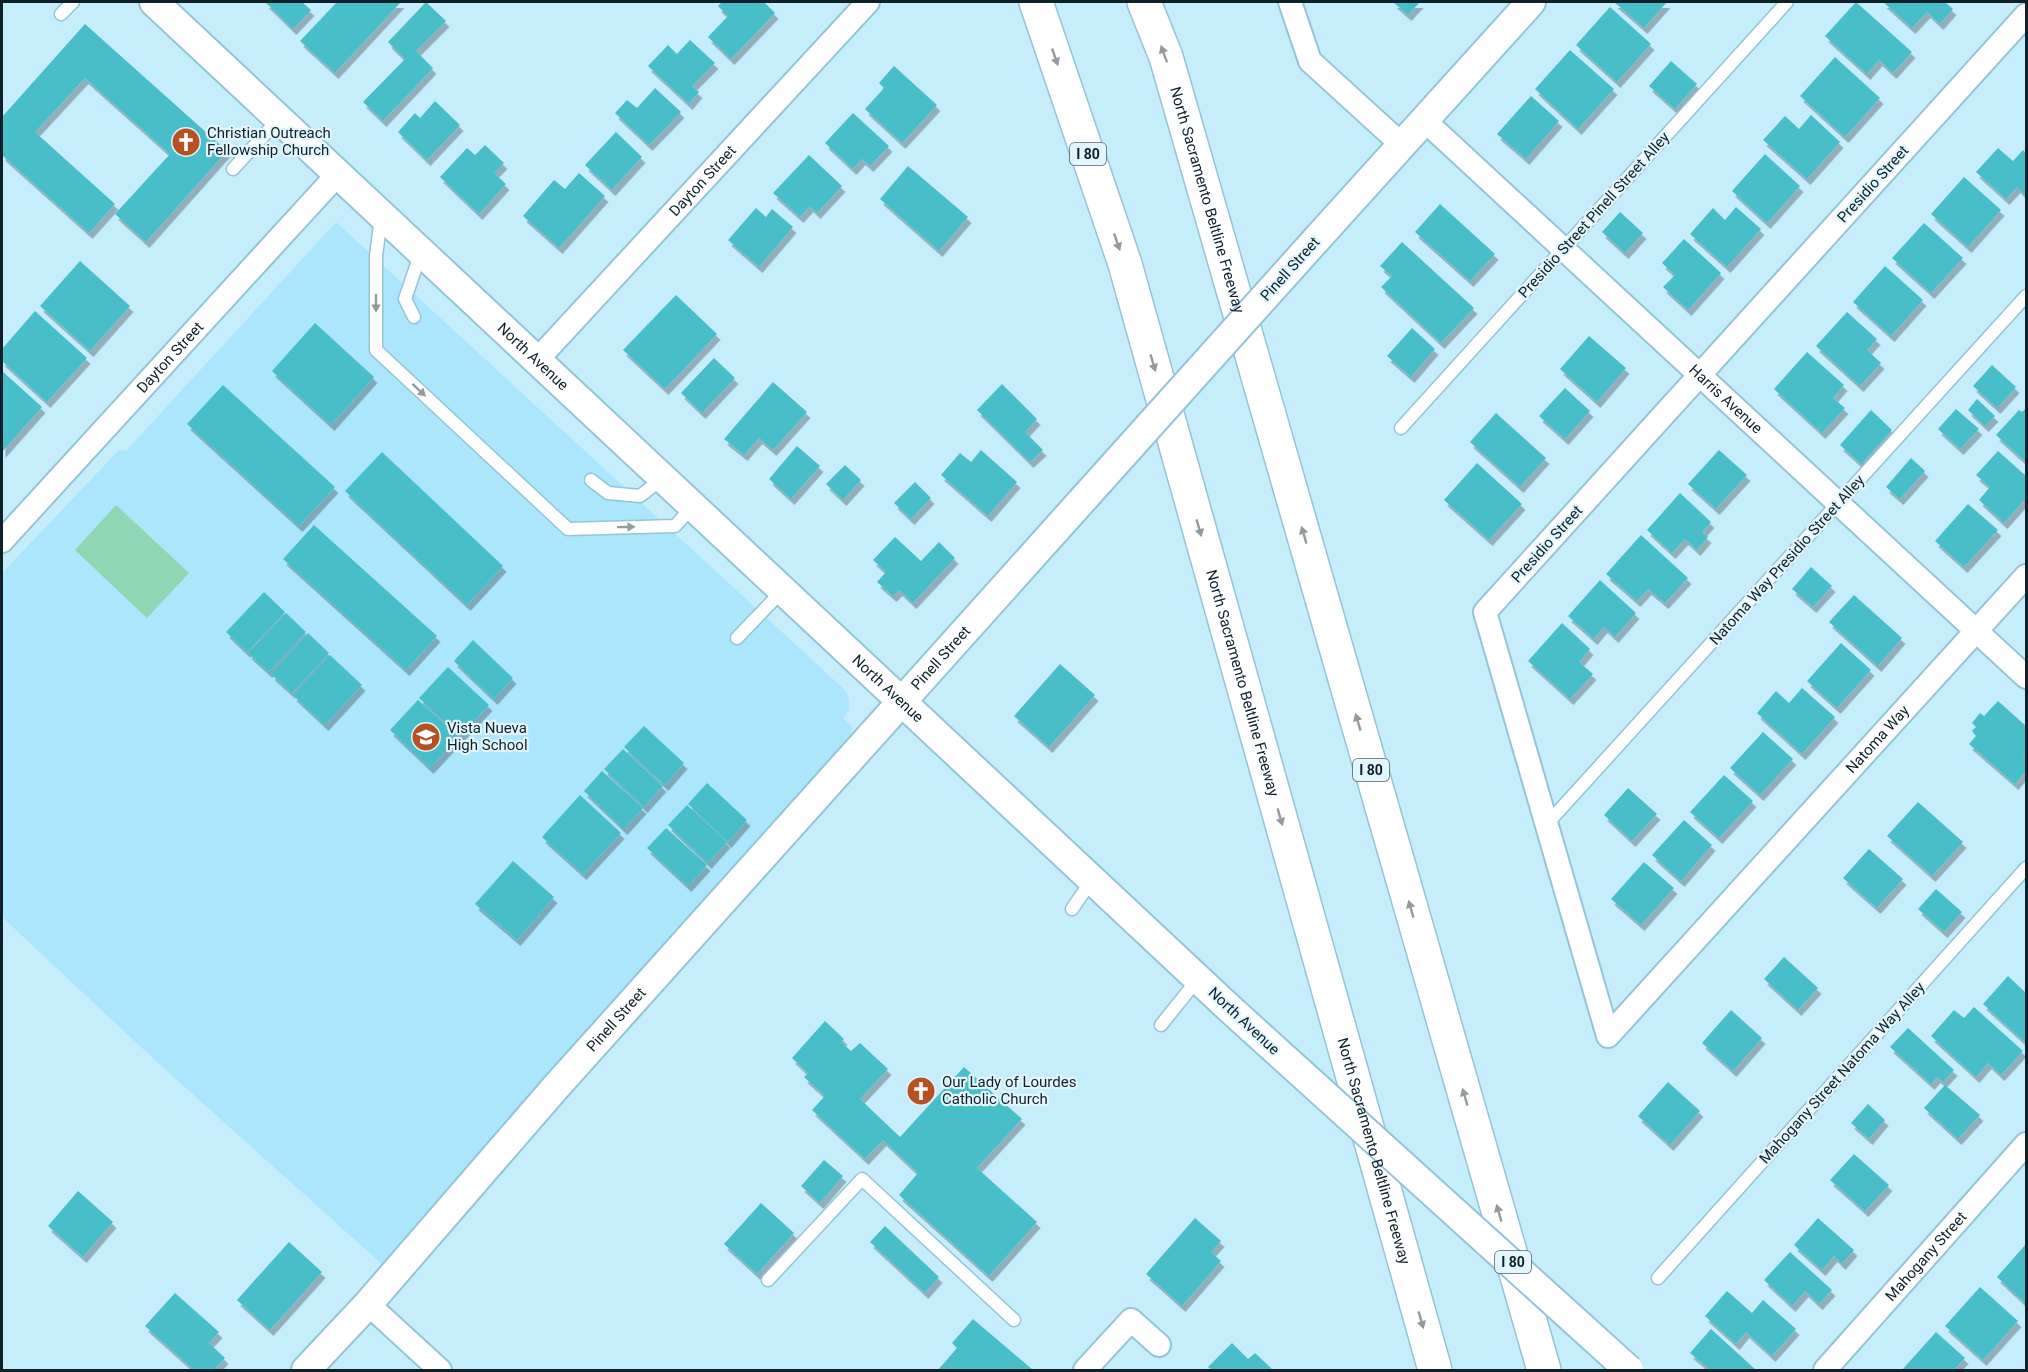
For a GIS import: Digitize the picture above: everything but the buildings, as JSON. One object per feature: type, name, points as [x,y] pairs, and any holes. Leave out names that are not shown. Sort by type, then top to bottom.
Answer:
[{"type":"highway","name":"North Sacramento Beltline Freeway","points":[[1036,2],[1125,264],[1435,1371]]},
{"type":"highway","name":"North Sacramento Beltline Freeway","points":[[1144,2],[1166,57],[1544,1371]]},
{"type":"street","name":"North Avenue","points":[[154,2],[1228,1007],[1629,1371]]},
{"type":"street","name":"Dayton Street","points":[[537,360],[868,2]]},
{"type":"street","points":[[1290,2],[1310,61],[1401,144]]},
{"type":"street","name":"Pinell Street","points":[[306,1371],[368,1304],[562,1080],[1531,2]]},
{"type":"street","name":"Presidio Street","points":[[1730,902],[1608,1036],[1485,612],[2026,15]]},
{"type":"street","name":"Harris Avenue","points":[[1424,120],[2026,677]]},
{"type":"street","name":"Dayton Street","points":[[2,541],[338,174]]},
{"type":"street","name":"Natoma Way","points":[[1730,902],[2026,576]]},
{"type":"street","name":"Mahogany Street","points":[[1824,1371],[2026,1144]]},
{"type":"street","points":[[368,1304],[440,1371]]},
{"type":"street","points":[[1085,1371],[1131,1320],[1159,1345]]},
{"type":"lane","points":[[61,14],[73,2]]},
{"type":"lane","name":"Presidio Street Pinell Street Alley","points":[[1401,428],[1787,2]]},
{"type":"lane","points":[[233,169],[279,118]]},
{"type":"lane","points":[[382,214],[376,256],[376,350],[568,529],[675,526],[693,506]]},
{"type":"lane","points":[[414,317],[405,299],[421,251]]},
{"type":"lane","name":"Natoma Way Presidio Street Alley","points":[[1547,824],[2026,296]]},
{"type":"lane","points":[[591,480],[609,493],[640,496],[663,477]]},
{"type":"lane","points":[[737,638],[783,590]]},
{"type":"lane","name":"Mahogany Street Natoma Way Alley","points":[[1658,1278],[2026,868]]},
{"type":"lane","points":[[1072,909],[1092,880]]},
{"type":"lane","points":[[1161,1025],[1198,979]]},
{"type":"lane","points":[[768,1280],[862,1179],[1014,1320]]},
{"type":"shaded area","name":"Vista Nueva High School","points":[[336,222],[845,690],[849,699],[849,710],[843,718],[852,727],[848,747],[383,1265],[158,1063],[2,917],[2,573],[119,450],[126,451]]},
{"type":"green space","points":[[116,505],[189,573],[147,618],[75,550]]},
{"type":"place","name":"Christian Outreach Fellowship Church","points":[[186,142]]},
{"type":"place","name":"Vista Nueva High School","points":[[426,737]]},
{"type":"place","name":"Our Lady of Lourdes Catholic Church","points":[[921,1091]]}]
